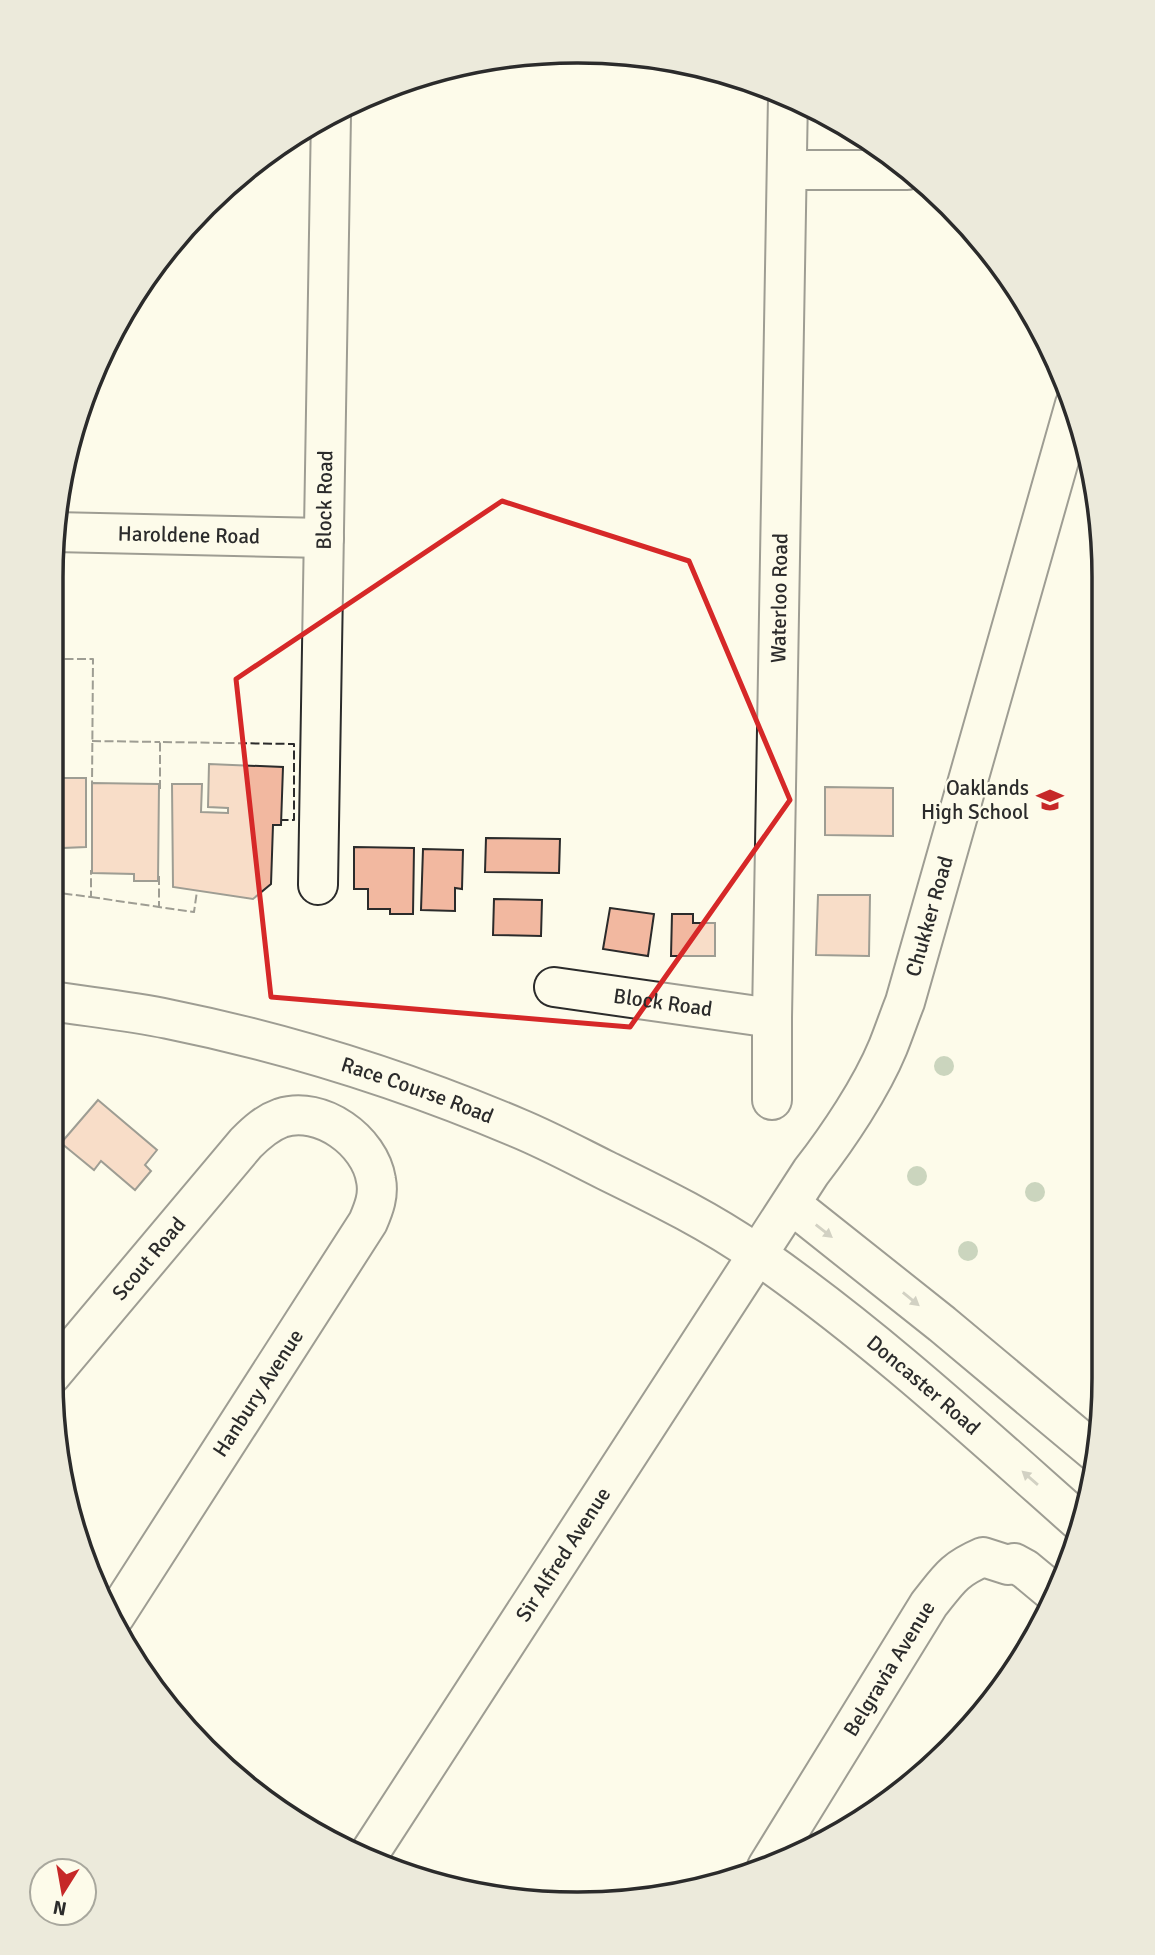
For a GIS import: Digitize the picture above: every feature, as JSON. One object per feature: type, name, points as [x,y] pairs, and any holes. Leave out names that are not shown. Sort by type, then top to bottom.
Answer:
[{"type":"street","name":"Waterloo Road","points":[[772,1100],[788,108]]},
{"type":"street","name":"Block Road","points":[[318,885],[331,126]]},
{"type":"street","points":[[787,170],[892,170]]},
{"type":"street","name":"Chukker Road","points":[[758,1254],[858,1103],[887,1050],[905,1002],[1068,424]]},
{"type":"street","name":"Haroldene Road","points":[[65,532],[324,538]]},
{"type":"street","name":"Block Road","points":[[554,987],[772,1018]]},
{"type":"street","name":"Race Course Road","points":[[63,1003],[166,1019],[240,1035],[418,1089],[520,1128],[680,1207],[758,1254]]},
{"type":"street","name":"Scout Road","points":[[63,1361],[246,1143],[268,1124],[284,1117],[307,1117],[333,1125],[349,1134],[371,1163]]},
{"type":"street","name":"Hanbury Avenue","points":[[119,1611],[368,1222],[377,1195],[371,1163]]},
{"type":"street","points":[[791,1205],[942,1324],[1088,1446]]},
{"type":"street","name":"Doncaster Road","points":[[758,1254],[919,1380],[1073,1516]]},
{"type":"street","name":"Sir Alfred Avenue","points":[[372,1849],[758,1254]]},
{"type":"street","name":"Belgravia Avenue","points":[[776,1852],[929,1604],[951,1575],[983,1557],[1008,1564],[1014,1563],[1047,1587]]},
{"type":"highlighted area","points":[[502,501],[689,561],[790,800],[630,1027],[271,997],[236,679]]},
{"type":"building","points":[[209,764],[283,767],[281,825],[273,825],[271,884],[253,899],[173,887],[172,784],[202,784],[201,812],[228,813],[228,808],[208,807]]},
{"type":"building","points":[[63,778],[86,778],[86,847],[63,848]]},
{"type":"building","points":[[92,783],[159,784],[158,881],[134,881],[134,874],[92,873]]},
{"type":"building","points":[[825,787],[893,788],[893,836],[825,835]]},
{"type":"building","points":[[486,838],[560,839],[559,873],[485,872]]},
{"type":"building","points":[[354,847],[414,848],[413,914],[390,914],[390,909],[368,909],[368,889],[354,889]]},
{"type":"building","points":[[423,849],[463,850],[462,889],[455,888],[455,911],[421,910]]},
{"type":"building","points":[[818,895],[870,895],[869,956],[816,955]]},
{"type":"building","points":[[494,899],[542,900],[541,936],[493,935]]},
{"type":"building","points":[[610,908],[654,914],[648,956],[603,949]]},
{"type":"building","points":[[672,914],[693,914],[693,923],[715,923],[715,956],[671,956]]},
{"type":"building","points":[[98,1100],[157,1150],[145,1165],[151,1171],[135,1190],[101,1161],[94,1170],[63,1145],[63,1141]]},
{"type":"fence","points":[[63,659],[93,659],[92,786]]},
{"type":"fence","points":[[92,741],[160,742]]},
{"type":"fence","points":[[160,789],[160,742],[294,744],[294,820],[281,820]]},
{"type":"fence","points":[[63,894],[91,897],[91,870]]},
{"type":"fence","points":[[159,876],[159,907],[194,912],[197,891]]},
{"type":"fence","points":[[91,897],[159,907]]},
{"type":"place","name":"Oaklands High School","points":[[1050,800]]}]
